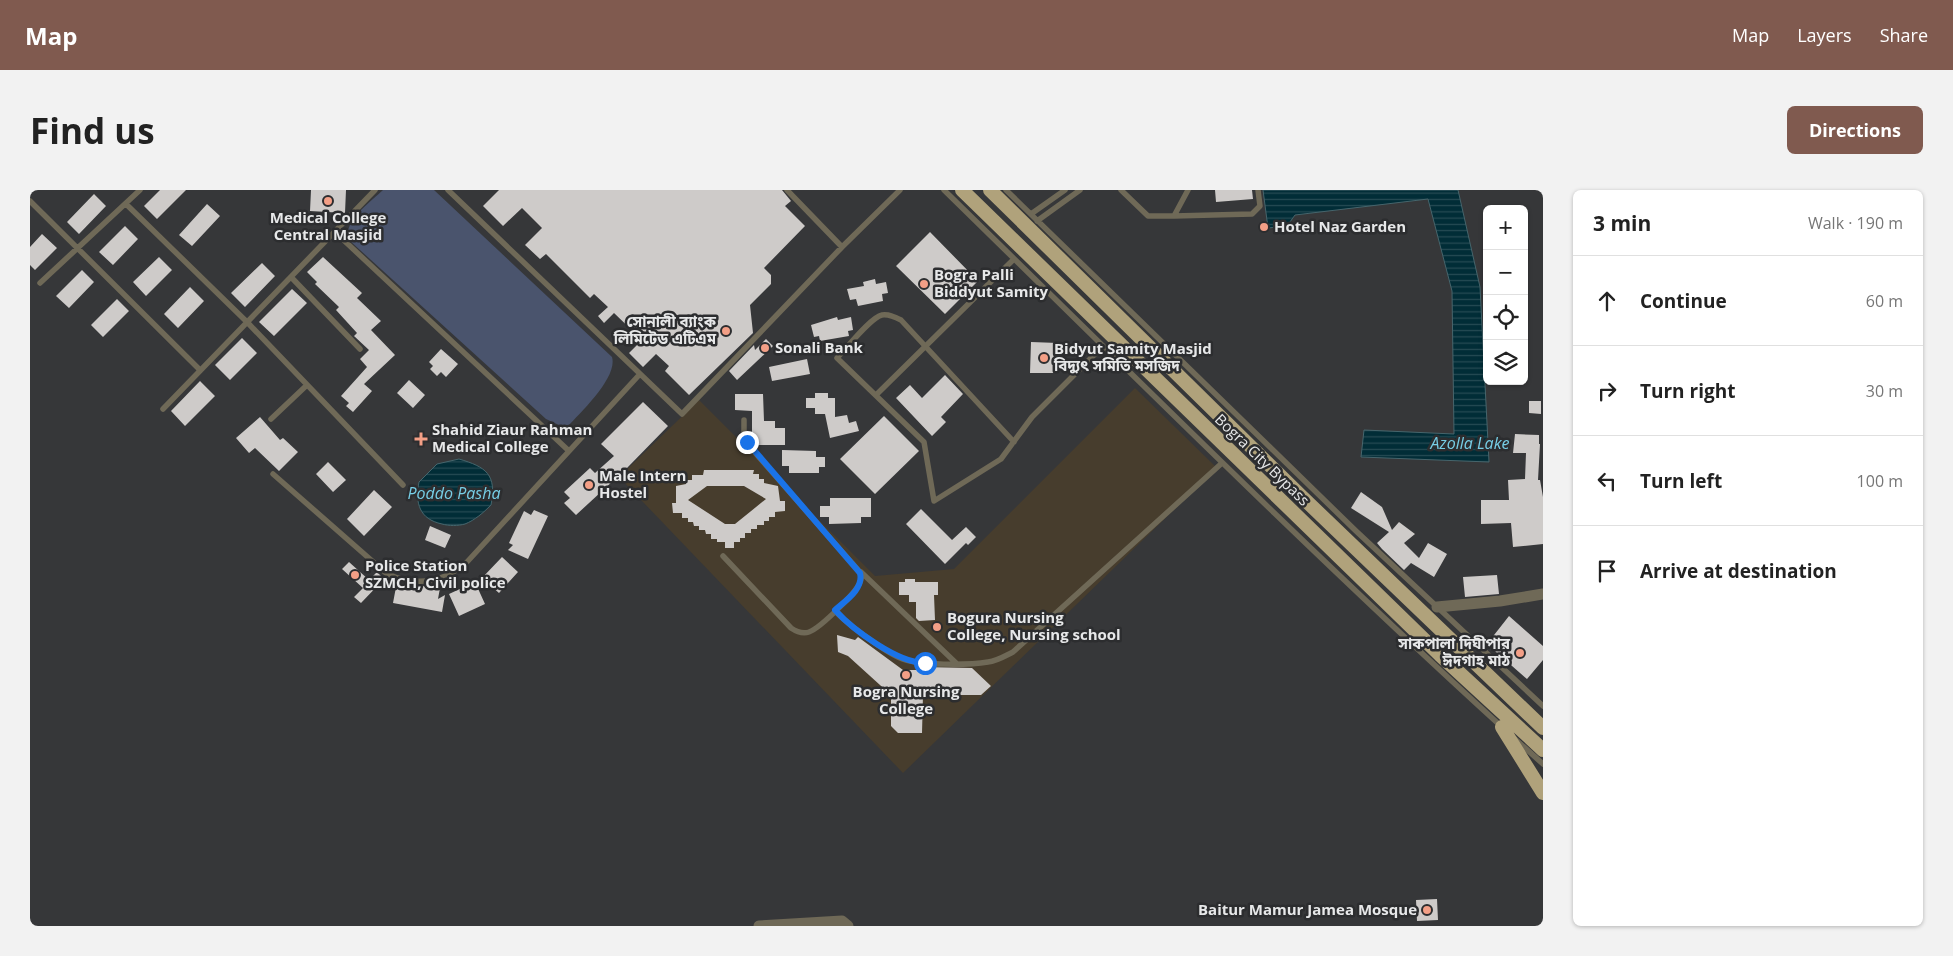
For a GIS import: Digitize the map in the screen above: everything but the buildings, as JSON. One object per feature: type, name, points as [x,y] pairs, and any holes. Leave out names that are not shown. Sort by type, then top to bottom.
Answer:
[{"type":"highway","name":"Bogra City Bypass","points":[[962,190],[1440,655],[1538,745]]},
{"type":"highway","name":"Bogra City Bypass","points":[[990,190],[1300,495],[1543,728]]},
{"type":"highway","points":[[1502,726],[1543,793]]},
{"type":"street","points":[[1437,606],[1500,601],[1543,594]]},
{"type":"street","points":[[759,926],[842,921],[848,926]]},
{"type":"lane","points":[[40,283],[140,190]]},
{"type":"lane","points":[[163,409],[376,190]]},
{"type":"lane","points":[[448,190],[682,414],[842,246],[900,190]]},
{"type":"lane","points":[[788,190],[842,246]]},
{"type":"lane","points":[[944,190],[1222,463],[1413,646],[1543,764]]},
{"type":"lane","points":[[1006,190],[1543,706]]},
{"type":"lane","points":[[1030,214],[1065,190]]},
{"type":"lane","points":[[1037,221],[1080,190]]},
{"type":"lane","points":[[1121,190],[1148,216],[1252,214],[1260,206],[1258,190]]},
{"type":"lane","points":[[1174,216],[1188,190]]},
{"type":"lane","points":[[30,201],[200,370]]},
{"type":"lane","points":[[126,204],[247,322],[403,485]]},
{"type":"lane","points":[[335,232],[569,451]]},
{"type":"lane","points":[[876,395],[1014,258]]},
{"type":"lane","points":[[291,277],[360,349]]},
{"type":"lane","points":[[1014,442],[926,346],[901,320],[895,317],[881,315],[837,358],[924,442],[934,501],[1001,459],[1014,442],[1032,417],[1103,346]]},
{"type":"lane","points":[[273,474],[387,574],[411,580],[430,581],[448,576],[467,562],[640,374]]},
{"type":"lane","points":[[270,419],[307,385]]},
{"type":"lane","points":[[744,420],[744,436],[750,447],[858,569],[956,663]]},
{"type":"lane","points":[[835,610],[900,658],[918,663],[991,662],[1013,652],[1222,463]]},
{"type":"lane","points":[[723,556],[796,632],[805,633],[813,630],[859,586],[861,576],[858,569]]},
{"type":"shaded area","points":[[383,190],[434,190],[612,357],[612,365],[604,384],[568,426],[559,425],[546,419],[349,240],[348,233],[354,219]]},
{"type":"shaded area","name":"Bogra Nursing College","points":[[1135,388],[1217,468],[903,773],[619,477],[699,400],[875,576],[954,569]]},
{"type":"water","name":"Azolla Lake","points":[[1263,190],[1458,190],[1480,287],[1483,385],[1485,385],[1489,462],[1361,457],[1364,430],[1454,434],[1452,291],[1428,199],[1295,215],[1287,226],[1268,228]]},
{"type":"water","name":"Poddo Pasha","points":[[459,459],[476,465],[487,473],[491,479],[492,486],[491,505],[479,516],[465,524],[445,525],[434,522],[420,509],[418,503],[419,482],[437,464]]},
{"type":"place","name":"Medical College Central Masjid","points":[[328,201]]},
{"type":"place","name":"Hotel Naz Garden","points":[[1264,227]]},
{"type":"place","name":"Bogra Palli Biddyut Samity","points":[[924,284]]},
{"type":"place","name":"সোনালী ব্যাংক লিমিটেড এটিএম","points":[[726,331]]},
{"type":"place","name":"Sonali Bank","points":[[765,348]]},
{"type":"place","name":"Bidyut Samity Masjid বিদ্যুৎ সমিতি মসজিদ","points":[[1044,358]]},
{"type":"place","name":"Shahid Ziaur Rahman Medical College","points":[[421,439]]},
{"type":"place","name":"Male Intern Hostel","points":[[589,485]]},
{"type":"place","name":"Police Station SZMCH, Civil police","points":[[355,575]]},
{"type":"place","name":"Bogura Nursing College, Nursing school","points":[[937,627]]},
{"type":"place","name":"সাকপালা দিঘীপার ঈদগাহ মাঠ","points":[[1520,653]]},
{"type":"place","name":"Bogra Nursing College","points":[[906,675]]},
{"type":"place","name":"Baitur Mamur Jamea Mosque","points":[[1427,910]]},
{"type":"route","points":[[747,442],[858,569],[861,580],[858,588],[835,610],[895,656],[909,662],[925,663]]}]
